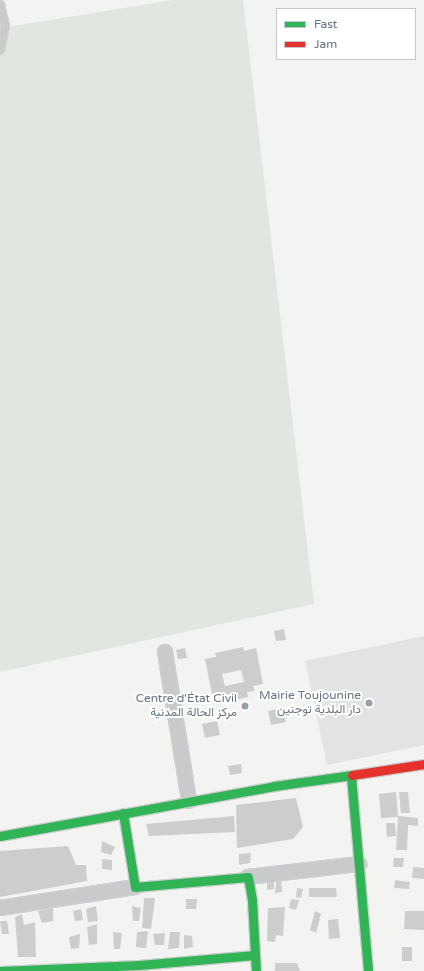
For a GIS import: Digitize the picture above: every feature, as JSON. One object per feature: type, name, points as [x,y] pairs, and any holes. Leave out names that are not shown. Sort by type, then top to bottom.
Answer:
[{"type":"street","points":[[165,652],[189,801]]},
{"type":"street","points":[[0,836],[274,786],[351,776],[424,764]]},
{"type":"street","points":[[351,776],[368,971]]},
{"type":"street","points":[[123,814],[135,887]]},
{"type":"street","points":[[0,908],[135,887],[248,877],[359,864]]},
{"type":"street","points":[[248,877],[256,971]]},
{"type":"street","points":[[0,971],[138,965],[255,955]]},
{"type":"lane","points":[[0,4],[5,25],[0,49]]},
{"type":"shaded area","points":[[173,0],[243,0],[314,604],[0,672],[0,28]]},
{"type":"shaded area","name":"Mairie Toujounine دار البلدية توجنين","points":[[424,636],[424,745],[327,765],[305,661]]},
{"type":"building","points":[[284,629],[286,640],[276,641],[274,631]]},
{"type":"building","points":[[243,647],[244,651],[256,648],[263,684],[253,686],[255,691],[247,692],[248,697],[230,701],[228,694],[222,696],[221,692],[212,694],[205,659],[216,657],[215,653]],"holes":[[[241,670],[244,682],[225,686],[222,674]]]},
{"type":"building","points":[[185,648],[187,658],[178,659],[176,650]]},
{"type":"building","points":[[283,708],[286,722],[271,725],[268,711]]},
{"type":"building","points":[[217,721],[220,735],[205,738],[202,724]]},
{"type":"building","points":[[241,764],[242,773],[230,775],[228,766]]},
{"type":"building","points":[[396,792],[398,817],[381,818],[379,794]]},
{"type":"building","points":[[399,792],[408,792],[410,813],[401,813]]},
{"type":"building","points":[[296,798],[303,827],[293,839],[237,848],[236,805]]},
{"type":"building","points":[[234,816],[235,832],[149,836],[146,824]]},
{"type":"building","points":[[398,816],[418,818],[418,826],[408,825],[407,850],[396,850]]},
{"type":"building","points":[[386,823],[395,823],[396,836],[387,837]]},
{"type":"building","points":[[102,841],[115,847],[111,855],[101,852]]},
{"type":"building","points":[[68,846],[76,865],[86,865],[87,881],[0,897],[0,851]]},
{"type":"building","points":[[251,853],[250,863],[239,865],[239,854]]},
{"type":"building","points":[[394,858],[404,858],[403,867],[393,867]]},
{"type":"building","points":[[102,859],[112,860],[112,870],[102,869]]},
{"type":"building","points":[[413,867],[424,868],[424,879],[412,878]]},
{"type":"building","points":[[277,878],[281,878],[282,892],[275,893]]},
{"type":"building","points":[[267,879],[274,879],[274,889],[267,890]]},
{"type":"building","points":[[395,880],[410,882],[409,889],[394,888]]},
{"type":"building","points":[[297,888],[303,889],[301,898],[296,897]]},
{"type":"building","points":[[309,888],[336,888],[337,897],[309,897]]},
{"type":"building","points":[[144,898],[155,898],[151,929],[142,928]]},
{"type":"building","points":[[186,899],[197,899],[196,909],[186,909]]},
{"type":"building","points":[[291,899],[299,900],[296,910],[289,908]]},
{"type":"building","points":[[96,906],[98,921],[88,922],[86,909]]},
{"type":"building","points":[[132,906],[141,908],[139,921],[133,921]]},
{"type":"building","points":[[285,907],[283,936],[276,935],[275,942],[267,941],[268,908]]},
{"type":"building","points":[[53,908],[53,921],[42,923],[38,911]]},
{"type":"building","points":[[81,909],[83,920],[75,921],[73,911]]},
{"type":"building","points":[[315,911],[321,914],[316,933],[310,930]]},
{"type":"building","points":[[405,911],[424,911],[424,930],[404,929]]},
{"type":"building","points":[[22,914],[24,925],[35,922],[36,957],[18,957],[15,917]]},
{"type":"building","points":[[338,919],[340,938],[329,939],[328,920]]},
{"type":"building","points":[[0,921],[7,921],[9,934],[2,934]]},
{"type":"building","points":[[97,924],[97,944],[89,945],[87,927]]},
{"type":"building","points":[[148,931],[146,948],[136,947],[137,932]]},
{"type":"building","points":[[113,932],[122,933],[120,949],[114,949]]},
{"type":"building","points":[[170,932],[180,932],[179,948],[168,949]]},
{"type":"building","points":[[165,933],[164,945],[155,945],[153,934]]},
{"type":"building","points":[[80,934],[79,948],[71,949],[69,937]]},
{"type":"building","points":[[184,935],[192,936],[193,947],[184,949]]},
{"type":"building","points":[[402,947],[412,947],[412,961],[402,961]]},
{"type":"building","points":[[275,963],[297,963],[300,971],[275,971]]},
{"type":"traffic: fast","points":[[0,836],[274,786],[352,775]]},
{"type":"traffic: fast","points":[[351,776],[368,971]]},
{"type":"traffic: fast","points":[[123,813],[135,887],[248,877],[252,900],[256,971]]},
{"type":"traffic: fast","points":[[0,971],[139,965],[255,955]]},
{"type":"traffic: jam","points":[[352,775],[424,764]]},
{"type":"place","name":"Mairie Toujounine دار البلدية توجنين","points":[[369,703]]},
{"type":"place","name":"Centre d'État Civil مركز الحالة المدنية","points":[[245,706]]}]
